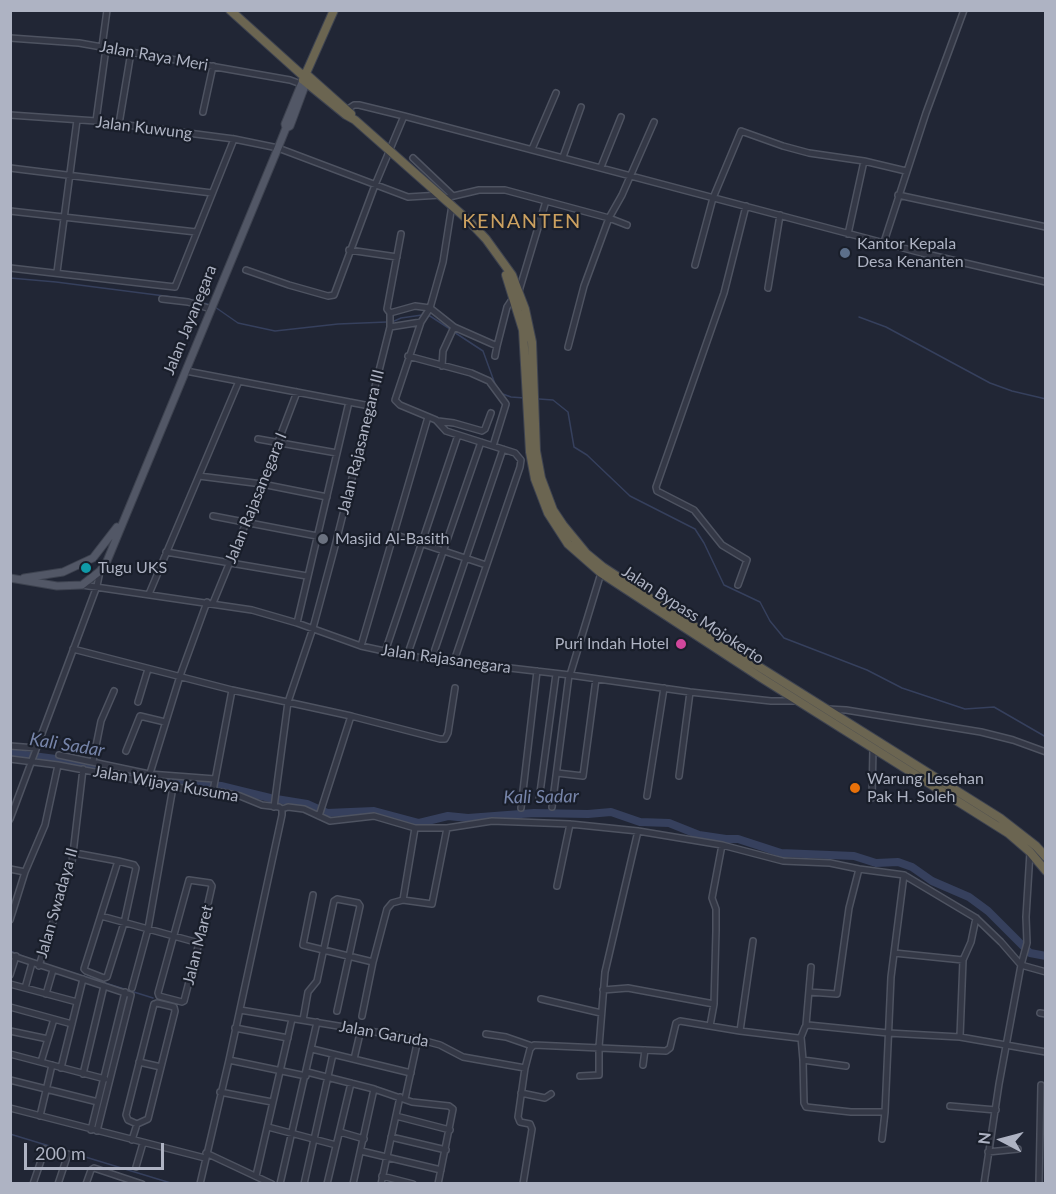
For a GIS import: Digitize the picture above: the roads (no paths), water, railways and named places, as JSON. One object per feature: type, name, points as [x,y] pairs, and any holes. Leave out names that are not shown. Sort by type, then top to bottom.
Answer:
[{"type":"highway","name":"Jalan Bypass Mojokerto","points":[[230,10],[346,114],[446,196],[486,239],[502,263],[517,294],[523,330],[531,387],[531,466],[539,493],[556,527],[568,544],[601,573],[800,701],[821,710],[1000,818],[1046,857]]},
{"type":"highway","points":[[305,76],[334,10]]},
{"type":"highway","name":"Jalan Bypass Mojokerto","points":[[305,76],[348,109],[355,120]]},
{"type":"highway","name":"Jalan Bypass Mojokerto","points":[[531,408],[536,451],[545,490],[563,525],[586,553],[613,573],[810,699],[821,710],[873,748],[1008,832],[1046,871]]},
{"type":"main road","name":"Jalan Jayanegara","points":[[13,578],[33,583],[82,585],[100,571],[107,561],[214,299],[286,128],[290,126],[305,76]]},
{"type":"main road","name":"Jalan Jayanegara","points":[[13,578],[40,577],[63,572],[93,558],[121,522]]},
{"type":"main road","points":[[97,552],[101,552],[107,561]]},
{"type":"main road","points":[[63,572],[61,580],[66,586]]},
{"type":"street","points":[[96,121],[107,10]]},
{"type":"street","points":[[884,242],[906,171],[964,10]]},
{"type":"street","name":"Jalan Raya Meri","points":[[10,38],[73,43],[213,66],[305,76]]},
{"type":"street","points":[[119,124],[131,52]]},
{"type":"street","points":[[203,112],[213,66]]},
{"type":"street","points":[[532,149],[556,93]]},
{"type":"street","points":[[348,109],[359,105],[404,116],[848,234],[1046,282]]},
{"type":"street","points":[[563,157],[581,107]]},
{"type":"street","name":"Jalan Kuwung","points":[[10,115],[96,121],[234,139],[278,148],[412,198],[493,189],[505,190],[627,225]]},
{"type":"street","points":[[246,270],[331,296],[336,293],[350,250],[404,116]]},
{"type":"street","points":[[601,167],[621,117]]},
{"type":"street","points":[[57,272],[77,120]]},
{"type":"street","points":[[568,347],[584,286],[609,218],[654,122]]},
{"type":"street","points":[[696,265],[713,198],[742,131],[809,153],[864,161],[906,171]]},
{"type":"street","points":[[171,299],[234,139]]},
{"type":"street","points":[[413,158],[446,196]]},
{"type":"street","points":[[848,234],[864,161]]},
{"type":"street","points":[[10,168],[212,193]]},
{"type":"street","points":[[898,195],[1046,227]]},
{"type":"street","points":[[495,356],[507,308],[517,294],[546,201]]},
{"type":"street","points":[[452,205],[441,269],[426,314],[408,356],[395,400],[400,405],[438,421],[482,431],[491,413]]},
{"type":"street","points":[[738,585],[747,560],[722,544],[694,510],[657,491],[656,487],[726,286],[746,207]]},
{"type":"street","points":[[10,211],[196,232]]},
{"type":"street","points":[[768,288],[780,215]]},
{"type":"street","name":"Jalan Rajasanegara III","points":[[275,802],[288,702],[313,628],[390,326],[390,315],[387,309],[401,234]]},
{"type":"street","points":[[350,250],[397,257]]},
{"type":"street","points":[[10,268],[57,272],[174,289]]},
{"type":"street","points":[[162,299],[188,302],[211,309]]},
{"type":"street","points":[[390,315],[415,306],[452,330],[497,346]]},
{"type":"street","points":[[390,326],[426,314]]},
{"type":"street","points":[[442,366],[442,351],[452,330]]},
{"type":"street","points":[[408,356],[484,378],[506,404],[493,446]]},
{"type":"street","points":[[186,371],[370,406]]},
{"type":"street","points":[[149,594],[238,381]]},
{"type":"street","name":"Jalan Rajasanegara I","points":[[148,778],[180,676],[210,602],[246,524],[297,392]]},
{"type":"street","points":[[297,622],[349,402]]},
{"type":"street","points":[[361,646],[428,417]]},
{"type":"street","points":[[438,421],[444,429],[458,435],[518,454],[521,463],[454,661]]},
{"type":"street","points":[[385,652],[458,435]]},
{"type":"street","points":[[258,439],[337,453]]},
{"type":"street","points":[[407,656],[481,442]]},
{"type":"street","points":[[432,658],[503,449]]},
{"type":"street","points":[[199,476],[262,484],[327,496]]},
{"type":"street","points":[[213,516],[317,536]]},
{"type":"street","points":[[393,534],[486,565]]},
{"type":"street","points":[[166,552],[307,576]]},
{"type":"street","points":[[10,819],[97,586],[100,571]]},
{"type":"street","points":[[552,807],[570,675],[601,573]]},
{"type":"street","name":"Jalan Rajasanegara","points":[[82,585],[210,602],[261,612],[297,622],[361,646],[407,656],[771,701],[810,699]]},
{"type":"street","points":[[73,649],[232,690],[351,716],[440,739],[445,739],[448,734],[455,688]]},
{"type":"street","points":[[138,702],[148,669]]},
{"type":"street","points":[[521,808],[537,671]]},
{"type":"street","points":[[539,800],[556,674]]},
{"type":"street","points":[[557,773],[583,776],[596,679]]},
{"type":"street","points":[[647,796],[664,688]]},
{"type":"street","points":[[59,755],[93,761],[148,778],[214,785],[232,690]]},
{"type":"street","points":[[93,761],[101,722],[114,691]]},
{"type":"street","points":[[679,776],[690,692]]},
{"type":"street","points":[[821,710],[846,710],[981,732],[1046,752]]},
{"type":"street","points":[[126,751],[141,716],[165,722]]},
{"type":"street","points":[[319,815],[351,716]]},
{"type":"street","points":[[10,746],[35,750]]},
{"type":"street","points":[[872,798],[873,748]]},
{"type":"street","name":"Jalan Wijaya Kusuma","points":[[10,759],[148,778],[172,788],[214,785],[262,806],[275,802],[282,809],[298,807],[334,821],[374,816],[415,828],[447,828],[492,821],[570,824],[638,831],[722,845],[773,859],[830,862],[859,869],[904,875]]},
{"type":"street","points":[[10,920],[45,825],[58,765]]},
{"type":"street","name":"Jalan Swadaya II","points":[[40,964],[72,862],[83,770]]},
{"type":"street","points":[[94,1130],[129,991],[148,929],[172,788]]},
{"type":"street","points":[[200,1184],[240,1010],[282,809]]},
{"type":"street","points":[[557,886],[570,824]]},
{"type":"street","points":[[403,900],[415,828]]},
{"type":"street","points":[[362,1016],[387,909],[392,903],[403,900],[432,904],[447,828]]},
{"type":"street","points":[[580,1076],[599,1076],[601,1013],[606,966],[638,831]]},
{"type":"street","points":[[710,1026],[714,1004],[716,931],[716,909],[712,898],[722,845]]},
{"type":"street","points":[[984,1184],[999,1084],[1023,953],[1027,943],[1026,917],[1030,852]]},
{"type":"street","points":[[80,854],[118,861],[134,865],[136,868],[124,923],[107,977],[104,978],[84,969],[118,861]]},
{"type":"street","points":[[10,869],[26,872]]},
{"type":"street","points":[[809,992],[837,994],[847,917],[859,869]]},
{"type":"street","points":[[882,1139],[894,953],[904,875],[976,918],[1021,965],[1046,972]]},
{"type":"street","name":"Jalan Maret","points":[[191,879],[210,883],[212,886],[199,943],[182,1002],[166,999],[158,993],[175,936],[188,881],[191,879]]},
{"type":"street","points":[[313,895],[304,946],[373,962]]},
{"type":"street","points":[[303,1020],[308,992],[317,981],[335,900],[358,903],[360,906],[337,1011]]},
{"type":"street","points":[[101,916],[199,943]]},
{"type":"street","points":[[960,1037],[963,960],[976,918]]},
{"type":"street","points":[[740,1031],[753,941]]},
{"type":"street","points":[[894,953],[963,960]]},
{"type":"street","points":[[10,975],[13,955],[52,970],[129,991]]},
{"type":"street","points":[[25,988],[32,963]]},
{"type":"street","points":[[811,967],[806,1025],[801,1037],[806,1107],[851,1112],[885,1112]]},
{"type":"street","points":[[46,994],[52,970]]},
{"type":"street","points":[[61,1068],[83,979]]},
{"type":"street","points":[[10,984],[77,1002]]},
{"type":"street","points":[[83,1074],[104,986]]},
{"type":"street","points":[[603,990],[628,988],[714,1004]]},
{"type":"street","points":[[541,999],[601,1013]]},
{"type":"street","points":[[132,1140],[137,1124],[148,1119],[176,1011],[174,1007],[154,1004],[126,1115],[128,1120],[137,1124]]},
{"type":"street","points":[[10,1007],[72,1024]]},
{"type":"street","name":"Jalan Garuda","points":[[240,1010],[418,1039],[440,1045],[463,1057],[525,1068]]},
{"type":"street","points":[[256,1176],[292,1018]]},
{"type":"street","points":[[41,1062],[54,1019]]},
{"type":"street","points":[[486,1034],[532,1046],[538,1044],[570,1048],[669,1050],[678,1021],[740,1031],[801,1037]]},
{"type":"street","points":[[280,1184],[317,1022]]},
{"type":"street","points":[[806,1025],[960,1037],[1046,1052]]},
{"type":"street","points":[[235,1028],[288,1038]]},
{"type":"street","points":[[354,1059],[361,1029]]},
{"type":"street","points":[[10,1031],[48,1039]]},
{"type":"street","points":[[381,1184],[396,1116],[411,1073],[418,1039]]},
{"type":"street","points":[[523,1184],[532,1129],[530,1124],[520,1122],[518,1119],[525,1068],[532,1046]]},
{"type":"street","points":[[312,1049],[411,1073]]},
{"type":"street","points":[[643,1065],[645,1050]]},
{"type":"street","points":[[10,1054],[106,1080]]},
{"type":"street","points":[[304,1184],[333,1054]]},
{"type":"street","points":[[229,1060],[351,1083],[412,1102],[449,1106],[453,1109],[438,1184]]},
{"type":"street","points":[[803,1060],[846,1066]]},
{"type":"street","points":[[139,1062],[161,1068]]},
{"type":"street","points":[[40,1116],[52,1065]]},
{"type":"street","points":[[10,1080],[98,1102]]},
{"type":"street","points":[[94,1130],[98,1102],[106,1080]]},
{"type":"street","points":[[327,1184],[351,1083]]},
{"type":"street","points":[[1039,1184],[1043,1137],[1041,1085]]},
{"type":"street","points":[[353,1184],[374,1089]]},
{"type":"street","points":[[220,1092],[272,1102]]},
{"type":"street","points":[[521,1093],[545,1098],[551,1094]]},
{"type":"street","points":[[951,1106],[996,1110]]},
{"type":"street","points":[[10,1108],[143,1143],[206,1156],[272,1184]]},
{"type":"street","points":[[396,1116],[450,1130]]},
{"type":"street","points":[[268,1126],[336,1144]]},
{"type":"street","points":[[339,1132],[364,1139]]},
{"type":"street","points":[[391,1137],[446,1150]]},
{"type":"street","points":[[136,1167],[143,1143]]},
{"type":"street","points":[[33,1184],[45,1149]]},
{"type":"street","points":[[988,1152],[1018,1149]]},
{"type":"street","points":[[361,1151],[441,1170]]},
{"type":"street","points":[[58,1184],[68,1154]]},
{"type":"street","points":[[86,1184],[94,1168],[140,1183]]},
{"type":"street","points":[[382,1176],[413,1184]]},
{"type":"waterway","points":[[10,278],[188,299],[211,305]]},
{"type":"waterway","points":[[215,307],[238,323],[275,331],[338,324],[387,322]]},
{"type":"waterway","points":[[392,322],[401,318],[422,315]]},
{"type":"waterway","points":[[426,316],[430,316],[450,329]]},
{"type":"waterway","points":[[859,317],[886,327],[990,383],[1046,399]]},
{"type":"waterway","points":[[454,332],[483,351],[495,384]]},
{"type":"waterway","points":[[500,393],[525,398]]},
{"type":"waterway","points":[[539,399],[553,400],[568,412],[574,447],[587,455],[630,496],[695,529],[724,585],[760,602],[770,621],[784,638],[867,670],[902,688],[965,709],[994,707],[1046,737]]},
{"type":"waterway","name":"Kali Sadar","points":[[10,753],[71,761],[159,779],[221,786],[307,804],[327,813],[374,811],[419,823],[448,816],[468,818],[534,813],[611,812],[640,822],[669,823],[699,835],[738,839],[781,853],[854,856],[876,863],[898,862],[912,867],[932,881],[969,897],[988,911],[1030,953],[1046,956]]},
{"type":"waterway","points":[[10,951],[35,961]]},
{"type":"waterway","points":[[48,965],[153,998]]},
{"type":"waterway","points":[[10,1134],[174,1184]]},
{"type":"place","name":"Kantor Kepala Desa Kenanten","points":[[845,253]]},
{"type":"place","name":"Masjid Al-Basith","points":[[323,539]]},
{"type":"place","name":"Tugu UKS","points":[[86,568]]},
{"type":"place","name":"Puri Indah Hotel","points":[[681,644]]},
{"type":"place","name":"Warung Lesehan Pak H. Soleh","points":[[855,788]]},
{"type":"district","name":"KENANTEN","points":[[522,222]]}]
